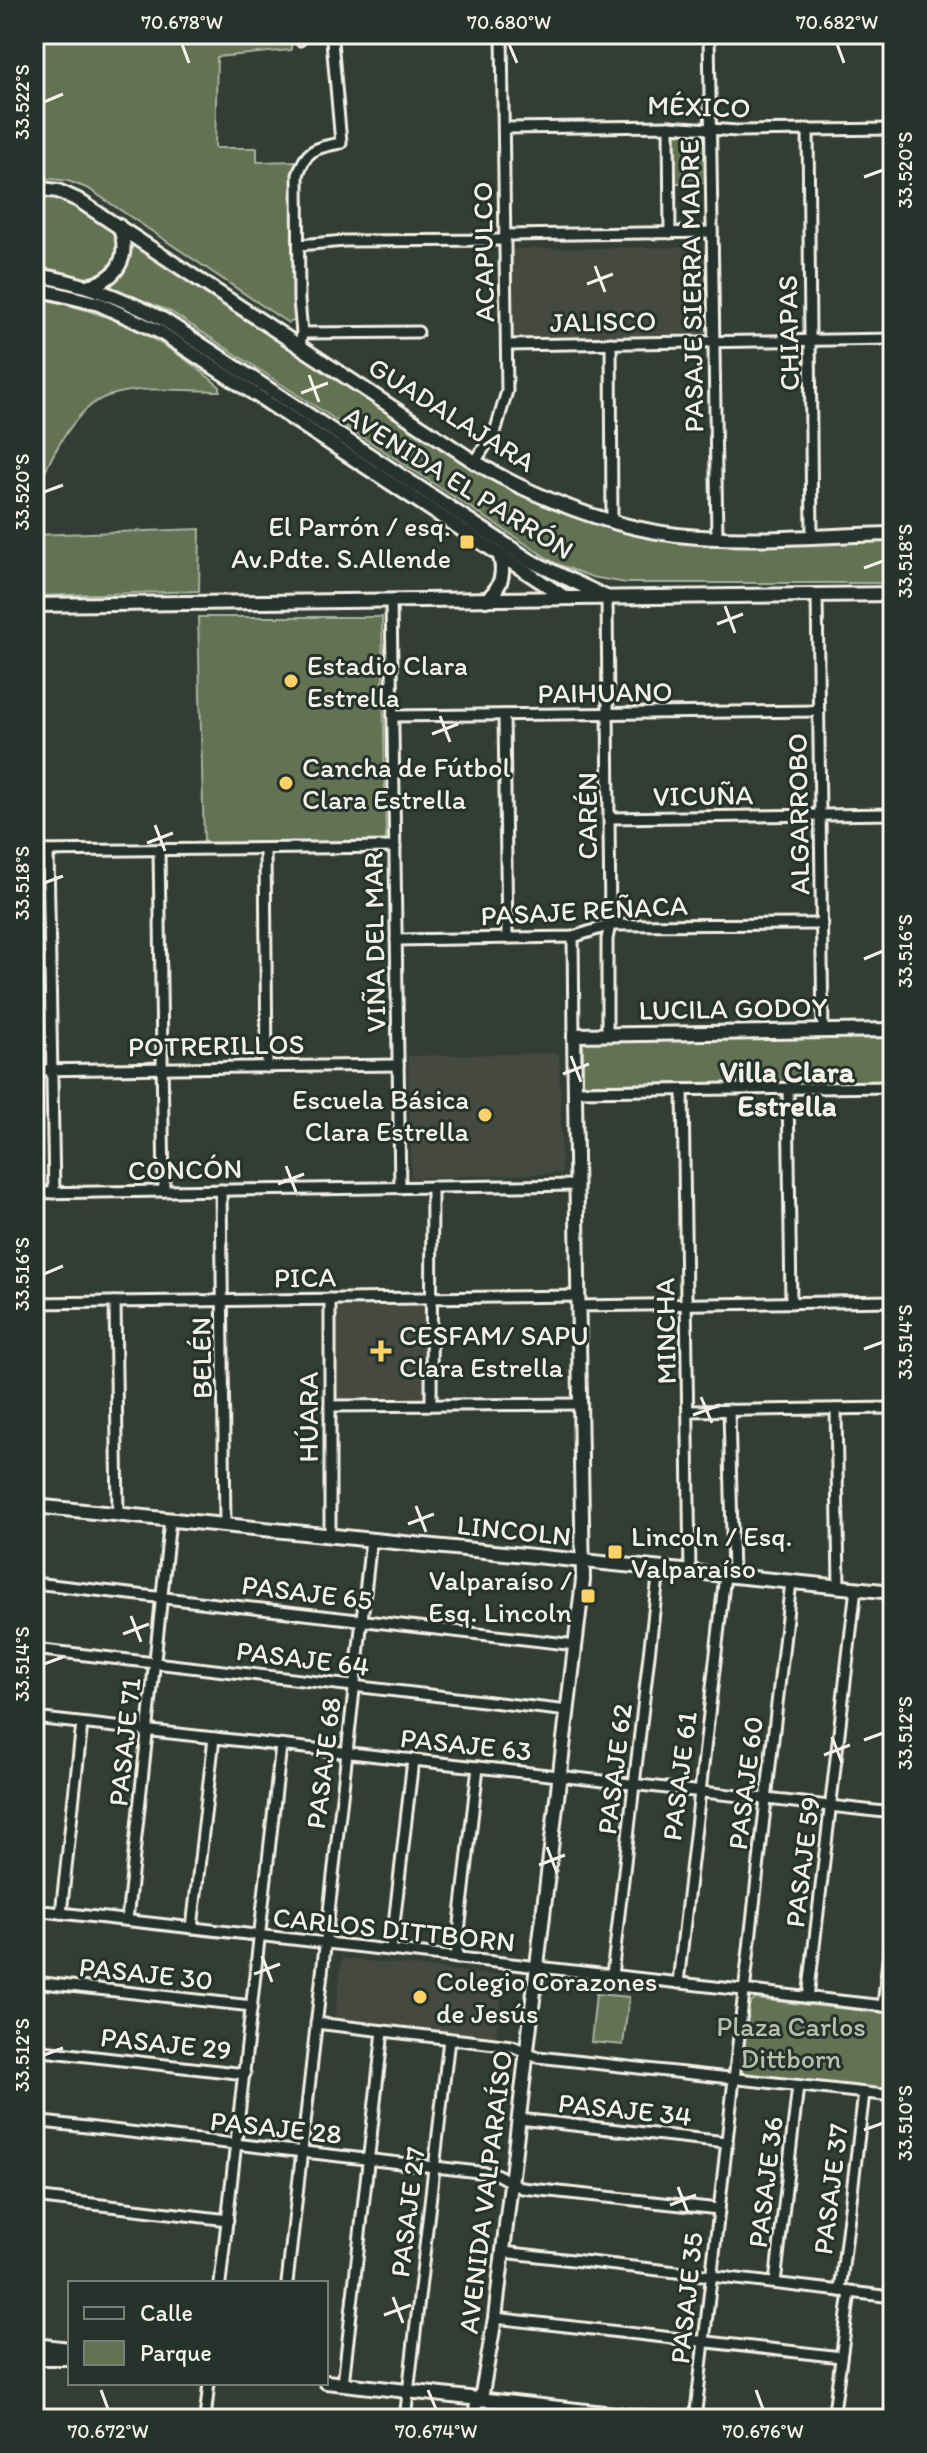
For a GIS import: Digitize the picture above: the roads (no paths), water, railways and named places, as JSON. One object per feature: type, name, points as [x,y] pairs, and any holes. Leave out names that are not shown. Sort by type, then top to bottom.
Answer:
[{"type":"street","name":"ACAPULCO","points":[[475,462],[496,429],[507,391],[502,34]]},
{"type":"street","name":"PASAJE SIERRA MADRE","points":[[709,34],[717,537]]},
{"type":"street","points":[[332,41],[341,143],[311,150],[303,159],[298,175],[301,340],[418,332]]},
{"type":"street","name":"MÉXICO","points":[[504,128],[669,126],[893,129]]},
{"type":"street","points":[[669,126],[670,233]]},
{"type":"street","name":"CHIAPAS","points":[[808,129],[812,536]]},
{"type":"street","name":"GUADALAJARA","points":[[34,188],[68,195],[119,226],[301,340],[475,462],[517,485],[612,520],[676,535],[893,534]]},
{"type":"street","points":[[86,286],[104,281],[119,268],[124,247],[119,226]]},
{"type":"street","points":[[299,245],[345,241],[712,232]]},
{"type":"street","name":"AVENIDA EL PARRÓN","points":[[34,275],[86,286],[164,320],[531,561],[607,598]]},
{"type":"street","name":"AVENIDA EL PARRÓN","points":[[34,288],[99,304],[160,332],[566,598]]},
{"type":"street","name":"JALISCO","points":[[507,345],[893,339]]},
{"type":"street","points":[[611,343],[612,520]]},
{"type":"street","points":[[486,600],[501,581],[503,566],[499,554]]},
{"type":"street","points":[[34,605],[893,594]]},
{"type":"street","name":"ALGARROBO","points":[[817,595],[823,1031]]},
{"type":"street","name":"CARÉN","points":[[607,598],[610,925],[607,939],[607,1034]]},
{"type":"street","name":"VIÑA DEL MAR","points":[[391,600],[400,1188]]},
{"type":"street","name":"PAIHUANO","points":[[393,716],[819,711]]},
{"type":"street","points":[[504,715],[507,938]]},
{"type":"street","name":"VICUÑA","points":[[609,818],[893,814]]},
{"type":"street","points":[[34,851],[395,847]]},
{"type":"street","points":[[265,849],[267,1067]]},
{"type":"street","points":[[159,850],[164,1191]]},
{"type":"street","points":[[48,851],[54,1193]]},
{"type":"street","name":"PASAJE REÑACA","points":[[396,940],[573,937],[610,925],[822,924]]},
{"type":"street","name":"AVENIDA VALPARAÍSO","points":[[481,2399],[495,2318],[583,1580],[573,937]]},
{"type":"street","name":"LUCILA GODOY","points":[[574,1035],[893,1030]]},
{"type":"street","name":"POTRERILLOS","points":[[34,1070],[398,1065]]},
{"type":"street","points":[[575,1091],[893,1087]]},
{"type":"street","points":[[788,1088],[791,1303]]},
{"type":"street","name":"MINCHA","points":[[683,1090],[690,1572]]},
{"type":"street","name":"CONCÓN","points":[[34,1193],[576,1185]]},
{"type":"street","points":[[431,1405],[432,1187]]},
{"type":"street","name":"BELÉN","points":[[221,1190],[225,1525]]},
{"type":"street","name":"PICA","points":[[34,1303],[432,1298],[687,1304],[893,1301]]},
{"type":"street","name":"HÚARA","points":[[330,1299],[330,1536]]},
{"type":"street","points":[[115,1302],[118,1515]]},
{"type":"street","points":[[330,1406],[579,1404]]},
{"type":"street","points":[[688,1411],[893,1408]]},
{"type":"street","points":[[836,1409],[839,1586]]},
{"type":"street","name":"PASAJE 61","points":[[678,1983],[729,1576],[729,1410]]},
{"type":"street","name":"LINCOLN","points":[[34,1506],[893,1592]]},
{"type":"street","name":"PASAJE 71","points":[[127,1920],[170,1520]]},
{"type":"street","name":"PASAJE 68","points":[[287,2281],[371,1540]]},
{"type":"street","name":"PASAJE 62","points":[[612,1975],[659,1569]]},
{"type":"street","name":"PASAJE 60","points":[[743,1990],[791,1582]]},
{"type":"street","name":"PASAJE 65","points":[[34,1583],[576,1645]]},
{"type":"street","name":"PASAJE 59","points":[[808,1998],[856,1588]]},
{"type":"street","name":"PASAJE 64","points":[[34,1649],[568,1711]]},
{"type":"street","name":"PASAJE 63","points":[[34,1718],[893,1813]]},
{"type":"street","points":[[61,1913],[82,1724]]},
{"type":"street","points":[[192,1928],[214,1738]]},
{"type":"street","points":[[220,2281],[281,1746]]},
{"type":"street","points":[[391,1950],[413,1760]]},
{"type":"street","points":[[456,1958],[478,1767]]},
{"type":"street","name":"CARLOS DITTBORN","points":[[34,1910],[888,2007]]},
{"type":"street","points":[[888,2007],[893,1915]]},
{"type":"street","name":"PASAJE 30","points":[[34,1982],[252,2006]]},
{"type":"street","name":"PASAJE 35","points":[[698,2419],[696,2411],[743,1990]]},
{"type":"street","points":[[316,2023],[512,2046],[538,2057],[893,2096]]},
{"type":"street","points":[[343,2384],[383,2031]]},
{"type":"street","name":"PASAJE 27","points":[[405,2419],[449,2039]]},
{"type":"street","name":"PASAJE 29","points":[[34,2050],[245,2074]]},
{"type":"street","name":"PASAJE 36","points":[[775,2283],[798,2086]]},
{"type":"street","name":"PASAJE 37","points":[[833,2419],[864,2093]]},
{"type":"street","name":"PASAJE 34","points":[[519,2119],[726,2142]]},
{"type":"street","name":"PASAJE 28","points":[[34,2121],[496,2174],[522,2188],[719,2209]]},
{"type":"street","points":[[34,2197],[228,2220]]},
{"type":"street","points":[[503,2252],[893,2297]]},
{"type":"street","points":[[495,2318],[841,2357]]},
{"type":"street","points":[[34,2345],[68,2349]]},
{"type":"street","points":[[34,2358],[68,2358]]},
{"type":"street","points":[[328,2382],[481,2399],[551,2413],[658,2419]]},
{"type":"street","points":[[205,2419],[209,2385]]},
{"type":"street","points":[[474,2419],[475,2407],[481,2399]]},
{"type":"place","name":"El Parrón / esq. Av.Pdte. S.Allende","points":[[467,542]]},
{"type":"place","name":"Estadio Clara Estrella","points":[[291,681]]},
{"type":"place","name":"Cancha de Fútbol Clara Estrella","points":[[286,783]]},
{"type":"place","name":"Escuela Básica Clara Estrella","points":[[485,1115]]},
{"type":"place","name":"CESFAM/ SAPU Clara Estrella","points":[[381,1351]]},
{"type":"place","name":"Lincoln / Esq. Valparaíso","points":[[615,1552]]},
{"type":"place","name":"Valparaíso / Esq. Lincoln","points":[[588,1596]]},
{"type":"place","name":"Colegio Corazones de Jesús","points":[[420,1997]]},
{"type":"district","name":"Villa Clara Estrella","points":[[787,1089]]},
{"type":"park label","name":"Plaza Carlos Dittborn","points":[[791,2042]]}]
